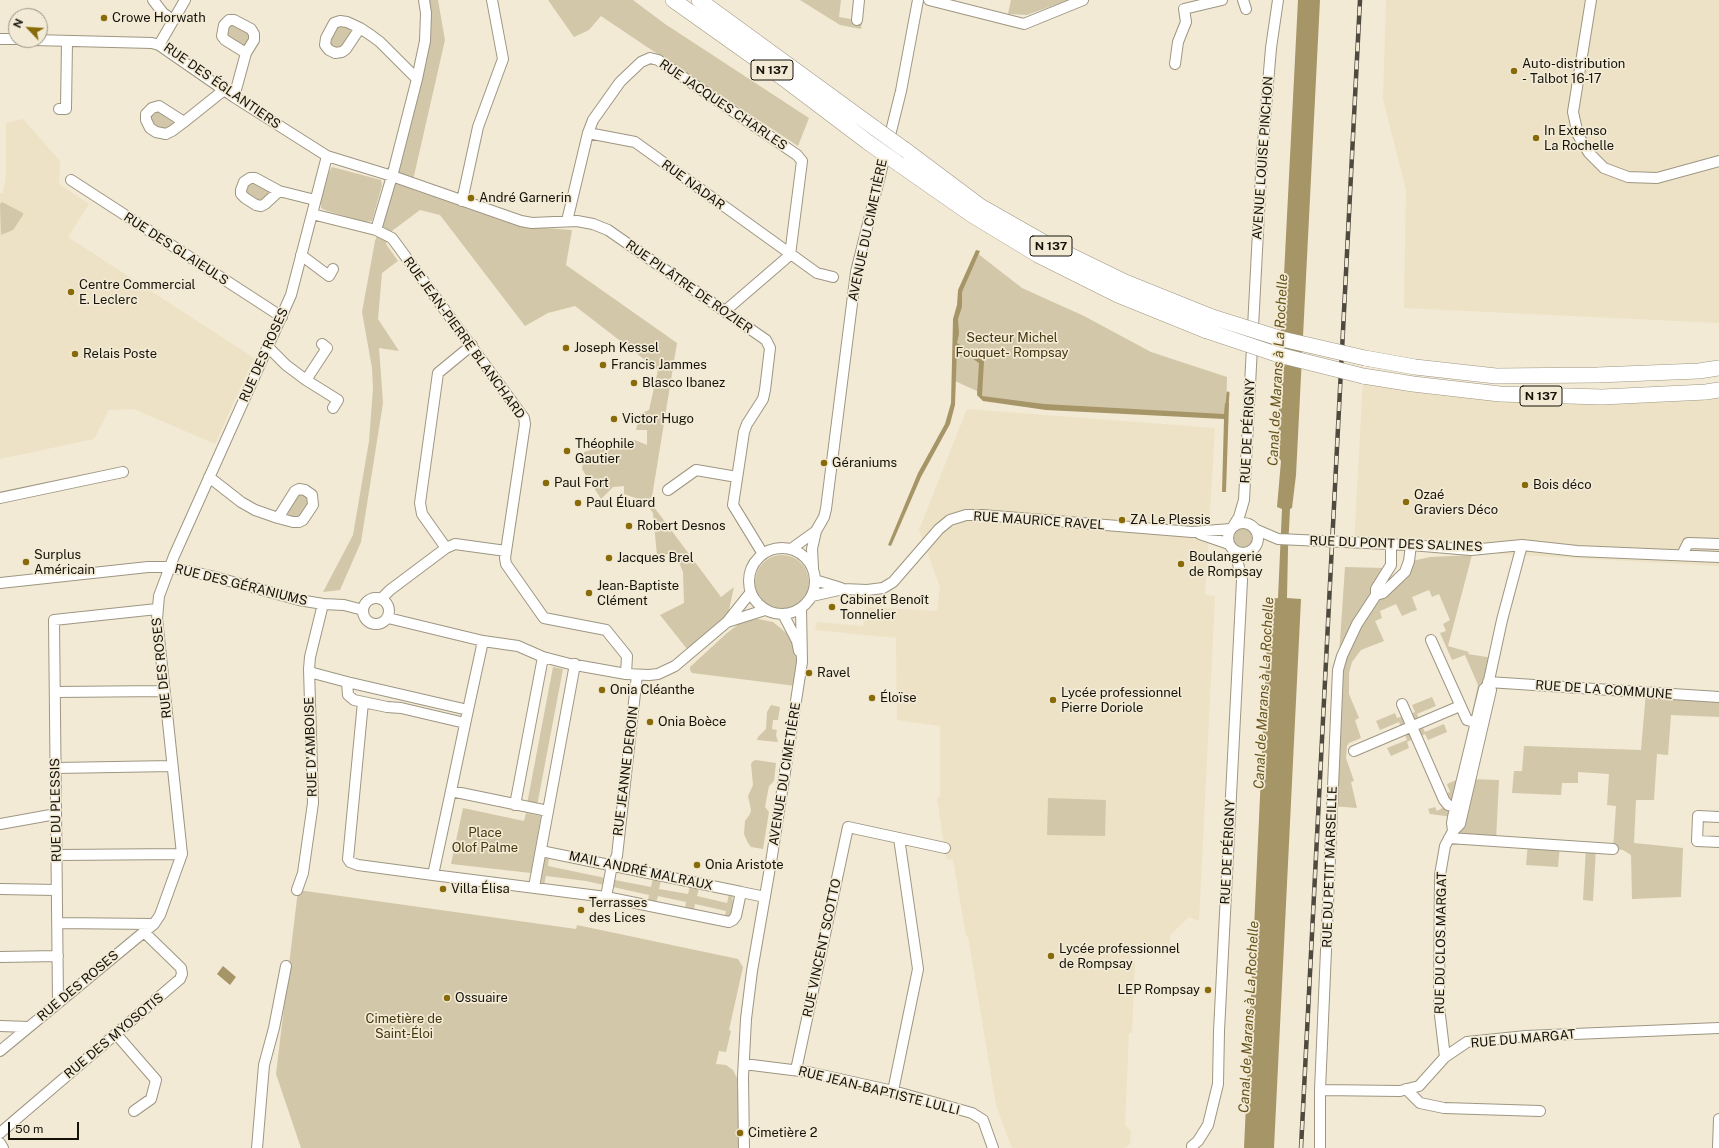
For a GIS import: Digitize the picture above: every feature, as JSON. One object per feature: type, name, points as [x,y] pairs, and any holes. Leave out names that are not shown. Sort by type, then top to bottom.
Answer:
[{"type":"highway","name":"N 137","points":[[673,0],[787,81],[869,143],[901,157],[980,206],[1045,243],[1209,324],[1279,355],[1363,376],[1413,384],[1500,394],[1602,397],[1706,392],[1719,390]]},
{"type":"highway","name":"N 137","points":[[699,0],[876,129],[901,157]]},
{"type":"highway","name":"N 137","points":[[1209,324],[1365,358],[1415,367],[1496,376],[1597,375],[1699,371],[1719,368]]},
{"type":"street","points":[[153,0],[163,13],[173,20]]},
{"type":"street","name":"RUE DES ÉGLANTIERS","points":[[185,0],[159,45],[224,90],[327,156],[392,176]]},
{"type":"street","points":[[376,230],[392,176],[417,79],[425,41],[426,13],[424,0]]},
{"type":"street","points":[[462,201],[478,127],[503,59],[492,0]]},
{"type":"street","points":[[857,20],[859,0]]},
{"type":"street","name":"AVENUE DU CIMETIÈRE","points":[[813,568],[812,549],[816,531],[824,517],[829,495],[856,272],[901,91],[918,0]]},
{"type":"street","points":[[930,0],[1024,24],[1083,0]]},
{"type":"street","points":[[1176,64],[1178,42],[1186,22],[1184,9],[1222,0]]},
{"type":"street","name":"AVENUE LOUISE PINCHON","points":[[1252,362],[1262,155],[1271,48],[1278,0]]},
{"type":"street","points":[[1591,0],[1573,112],[1578,135],[1589,153],[1604,168],[1628,177],[1657,178],[1719,161]]},
{"type":"street","points":[[360,28],[380,42],[417,79]]},
{"type":"street","points":[[48,40],[152,43],[159,45]]},
{"type":"street","points":[[59,109],[66,109],[67,41]]},
{"type":"street","points":[[234,96],[246,53]]},
{"type":"street","name":"RUE JACQUES CHARLES","points":[[567,221],[588,133],[593,120],[620,82],[641,62],[650,58],[658,60],[797,155],[802,161],[790,255]]},
{"type":"street","points":[[184,122],[224,90]]},
{"type":"street","name":"RUE NADAR","points":[[588,133],[635,142],[817,274],[834,277]]},
{"type":"street","name":"RUE DES ROSES","points":[[0,1051],[58,1001],[154,924],[160,915],[182,854],[156,609],[169,567],[291,295],[327,156]]},
{"type":"street","name":"RUE PILÂTRE DE ROZIER","points":[[392,176],[521,221],[532,223],[567,221],[593,224],[608,230],[766,340],[770,348],[763,399],[747,424],[744,432],[732,505],[763,554]]},
{"type":"street","name":"RUE DES GLAIEULS","points":[[71,180],[282,317]]},
{"type":"street","points":[[279,191],[315,200]]},
{"type":"street","name":"RUE JEAN-PIERRE BLANCHARD","points":[[312,214],[376,230],[392,238],[472,345],[524,418],[525,424],[506,551],[506,564],[544,618],[606,630],[627,656],[626,674]]},
{"type":"street","points":[[301,255],[329,276],[334,270]]},
{"type":"street","points":[[725,311],[790,255]]},
{"type":"street","points":[[306,380],[327,348],[322,344]]},
{"type":"street","points":[[446,548],[422,514],[420,502],[438,373],[472,345]]},
{"type":"street","points":[[268,347],[286,365],[306,380],[338,400],[333,408]]},
{"type":"street","name":"RUE DE PÉRIGNY","points":[[1233,527],[1239,517],[1244,500],[1252,362]]},
{"type":"street","points":[[668,490],[696,470],[737,477]]},
{"type":"street","points":[[0,498],[123,472]]},
{"type":"street","points":[[209,477],[241,502],[278,518]]},
{"type":"street","name":"RUE DE PÉRIGNY","points":[[1244,500],[1253,527]]},
{"type":"street","name":"RUE MAURICE RAVEL","points":[[812,596],[843,589],[867,590],[883,588],[893,582],[939,529],[950,520],[966,515],[982,515],[1192,532],[1217,539],[1232,548]]},
{"type":"street","points":[[1239,523],[1253,527],[1259,535],[1257,545],[1254,549],[1245,554],[1232,548],[1228,539],[1233,527],[1239,523]]},
{"type":"street","name":"RUE MAURICE RAVEL","points":[[1192,532],[1233,527]]},
{"type":"street","name":"RUE DU PONT DES SALINES","points":[[1253,527],[1278,539]]},
{"type":"street","name":"AVENUE DU CIMETIÈRE","points":[[791,549],[816,531]]},
{"type":"street","name":"RUE DU PONT DES SALINES","points":[[1257,545],[1278,539],[1411,545],[1471,550],[1522,544],[1576,551],[1719,556]]},
{"type":"street","points":[[1682,555],[1688,543],[1719,544]]},
{"type":"street","points":[[382,598],[390,590],[446,548],[455,544],[506,551]]},
{"type":"street","name":"RUE DU PETIT MARSEILLE","points":[[1320,1148],[1320,1090],[1338,670],[1342,656],[1357,624],[1376,595],[1376,589],[1391,565],[1391,544]]},
{"type":"street","name":"RUE DU CLOS MARGAT","points":[[1445,1057],[1439,1007],[1440,875],[1445,846],[1451,834],[1460,824],[1480,724],[1484,689],[1488,684],[1502,620],[1522,544]]},
{"type":"street","name":"RUE DU PETIT MARSEILLE","points":[[1376,595],[1383,593],[1405,572],[1409,561],[1411,545]]},
{"type":"street","name":"RUE DE PÉRIGNY","points":[[1192,1147],[1198,1141],[1208,1125],[1218,1084],[1219,1032],[1242,580],[1232,548]]},
{"type":"street","points":[[773,549],[791,549],[800,553],[808,560],[813,568],[815,580],[812,596],[801,608],[793,612],[783,614],[765,610],[757,602],[751,592],[749,581],[751,570],[763,554],[773,549]]},
{"type":"street","name":"RUE DES GÉRANIUMS","points":[[0,583],[148,567],[169,567],[211,576],[300,600],[323,604],[344,605],[363,610]]},
{"type":"street","name":"RUE MAURICE RAVEL","points":[[815,580],[843,589]]},
{"type":"street","points":[[388,618],[483,641],[518,646],[543,657],[575,664],[626,674],[658,674],[675,666],[727,622],[751,592]]},
{"type":"street","points":[[378,597],[382,598],[389,605],[390,609],[388,618],[381,624],[372,624],[365,618],[363,610],[366,602],[369,599],[378,597]]},
{"type":"street","name":"RUE D'AMBOISE","points":[[297,890],[303,873],[313,804],[309,669],[310,657],[323,604]]},
{"type":"street","name":"AVENUE DU CIMETIÈRE","points":[[744,1148],[744,1064],[746,1019],[764,897],[772,861],[802,662],[801,608]]},
{"type":"street","name":"RUE DU PLESSIS","points":[[58,1001],[54,620],[156,609]]},
{"type":"street","points":[[727,622],[765,610]]},
{"type":"street","name":"AVENUE DU CIMETIÈRE","points":[[783,614],[797,641],[802,662]]},
{"type":"street","points":[[1430,640],[1467,720],[1480,724]]},
{"type":"street","points":[[433,875],[483,641]]},
{"type":"street","points":[[515,805],[543,657]]},
{"type":"street","points":[[534,887],[575,664]]},
{"type":"street","points":[[309,669],[313,673],[347,682],[468,710]]},
{"type":"street","name":"RUE JEANNE DEROIN","points":[[606,897],[612,865],[616,856],[637,675]]},
{"type":"street","points":[[347,682],[348,695],[354,700],[387,707],[401,708],[465,723]]},
{"type":"street","name":"RUE DE LA COMMUNE","points":[[1488,684],[1719,697]]},
{"type":"street","points":[[55,692],[164,691]]},
{"type":"street","points":[[363,702],[348,859],[350,862],[358,865],[606,897],[729,922],[736,916],[740,892]]},
{"type":"street","points":[[1402,704],[1444,800],[1448,805],[1455,807]]},
{"type":"street","points":[[1354,751],[1460,706]]},
{"type":"street","name":"RUE DU CLOS MARGAT","points":[[1451,834],[1455,807],[1480,724]]},
{"type":"street","points":[[56,768],[172,766]]},
{"type":"street","points":[[451,791],[548,811]]},
{"type":"street","points":[[0,824],[56,814]]},
{"type":"street","points":[[1719,817],[1698,816],[1697,841],[1719,842]]},
{"type":"street","name":"RUE VINCENT SCOTTO","points":[[796,1070],[848,827],[899,838]]},
{"type":"street","points":[[1451,834],[1613,849]]},
{"type":"street","points":[[893,1092],[918,969],[899,838],[944,848]]},
{"type":"street","name":"MAIL ANDRÉ MALRAUX","points":[[541,851],[764,897]]},
{"type":"street","points":[[57,855],[182,854]]},
{"type":"street","points":[[0,889],[57,890]]},
{"type":"street","points":[[57,923],[154,924]]},
{"type":"street","name":"RUE DES MYOSOTIS","points":[[0,1133],[180,979],[182,974],[181,968],[144,932]]},
{"type":"street","points":[[0,957],[58,956]]},
{"type":"street","points":[[257,1148],[264,1065],[274,1028],[286,966]]},
{"type":"street","points":[[0,1026],[29,1027]]},
{"type":"street","name":"RUE DU MARGAT","points":[[1320,1090],[1400,1091],[1419,1086],[1445,1057],[1467,1042],[1526,1036],[1719,1028]]},
{"type":"street","points":[[116,1034],[156,1080],[151,1099],[134,1110]]},
{"type":"street","name":"RUE JEAN-BAPTISTE LULLI","points":[[744,1064],[796,1070],[893,1092],[972,1113],[983,1120],[993,1148]]},
{"type":"street","points":[[1406,1089],[1420,1103],[1444,1108],[1540,1111]]},
{"type":"street","points":[[1718,1148],[1719,1118]]},
{"type":"street","points":[[0,1143],[3,1148]]},
{"type":"shaded area","points":[[1298,0],[1320,0],[1296,475],[1292,508],[1290,509],[1288,549],[1287,598],[1301,599],[1274,1148],[1244,1148],[1269,599],[1278,598],[1282,509],[1277,507],[1281,461],[1278,456],[1280,353]]},
{"type":"shaded area","points":[[1386,0],[1719,0],[1719,323],[1404,308],[1406,190],[1383,99]]},
{"type":"shaded area","points":[[23,119],[60,161],[59,184],[89,204],[68,237],[254,358],[215,444],[134,409],[109,410],[94,439],[0,459],[0,193],[3,193],[6,174],[6,123]]},
{"type":"shaded area","points":[[976,250],[980,251],[962,292],[962,307],[958,319],[959,334],[957,343],[984,361],[982,396],[1044,404],[1224,414],[1225,403],[1229,403],[1226,492],[1222,492],[1224,419],[1046,410],[983,401],[977,395],[979,363],[957,348],[955,405],[950,424],[921,477],[891,546],[888,545],[918,473],[945,424],[951,403],[953,319],[957,305],[958,290]]},
{"type":"shaded area","points":[[1363,379],[1411,390],[1552,403],[1660,401],[1719,395],[1719,566],[1354,546]]},
{"type":"shaded area","points":[[967,409],[1215,428],[1205,595],[1215,596],[1199,921],[1189,917],[1170,935],[1170,945],[1137,944],[1129,953],[1135,963],[1132,1033],[1129,1033],[1125,1125],[1131,1131],[1130,1144],[1125,1148],[1013,1148],[1011,1146],[996,1105],[968,936],[966,936],[953,860],[946,859],[937,797],[940,797],[940,726],[897,720],[896,638],[815,630],[817,622],[863,626],[866,607],[937,611],[940,587],[919,530]]},
{"type":"shaded area","points":[[223,966],[236,977],[230,985],[217,974]]},
{"type":"green space","points":[[427,0],[438,0],[445,40],[411,189],[518,226],[572,230],[566,265],[677,343],[651,503],[721,597],[734,587],[728,614],[687,649],[660,615],[684,603],[683,572],[675,553],[657,556],[653,513],[644,501],[624,494],[624,486],[613,487],[601,499],[582,469],[584,452],[619,442],[635,440],[647,445],[647,430],[636,430],[640,414],[649,410],[658,370],[575,306],[548,313],[525,326],[440,215],[420,210],[392,231],[386,244],[398,261],[382,273],[378,319],[399,351],[379,348],[383,403],[361,542],[340,590],[323,592],[353,535],[369,441],[373,389],[372,368],[362,312],[375,241],[380,228],[421,80]]},
{"type":"green space","points":[[548,0],[633,0],[665,24],[809,118],[798,146],[601,16],[589,30],[574,37]]},
{"type":"green space","points":[[800,0],[841,0],[839,17],[862,21],[861,29],[840,25]]},
{"type":"green space","points":[[1011,0],[1068,0],[1027,15],[1008,14]]},
{"type":"green space","points":[[232,23],[248,30],[251,38],[245,45],[238,45],[227,35],[227,28]]},
{"type":"green space","points":[[341,25],[350,29],[351,34],[339,49],[331,47],[329,40],[335,28]]},
{"type":"green space","points":[[158,110],[172,118],[173,125],[169,129],[160,130],[151,123],[150,114]]},
{"type":"green space","points":[[332,167],[381,180],[382,185],[372,221],[365,222],[321,208],[321,200],[329,172]]},
{"type":"green space","points":[[252,182],[271,191],[270,195],[262,201],[248,198],[244,188]]},
{"type":"green space","points":[[2,202],[23,213],[23,215],[13,230],[1,235],[0,204]]},
{"type":"green space","name":"Secteur Michel Fouquet- Rompsay","points":[[977,253],[1022,288],[1084,316],[1151,352],[1227,377],[1226,416],[1043,407],[984,398],[979,392],[955,381],[954,356],[960,291]]},
{"type":"green space","points":[[297,493],[309,496],[309,504],[301,517],[297,519],[289,517],[287,508]]},
{"type":"green space","points":[[1243,526],[1252,529],[1255,538],[1252,547],[1243,550],[1234,547],[1231,538],[1234,529]]},
{"type":"green space","points":[[782,555],[792,557],[801,563],[807,572],[809,582],[807,592],[801,601],[792,607],[782,609],[772,607],[763,601],[757,592],[755,582],[757,572],[763,563],[772,557]]},
{"type":"green space","points":[[1472,555],[1448,646],[1469,652],[1468,654],[1493,658],[1471,779],[1499,780],[1496,841],[1449,838],[1453,817],[1430,814],[1428,809],[1435,807],[1437,811],[1448,805],[1441,795],[1450,792],[1447,784],[1463,777],[1476,723],[1471,717],[1478,685],[1465,655],[1452,660],[1440,633],[1446,631],[1443,624],[1450,620],[1439,594],[1432,597],[1429,590],[1412,597],[1417,610],[1402,616],[1396,604],[1380,611],[1382,618],[1375,621],[1384,641],[1361,650],[1352,662],[1349,673],[1349,694],[1359,718],[1355,720],[1361,738],[1349,743],[1347,746],[1346,758],[1354,781],[1351,782],[1357,808],[1332,806],[1338,670],[1345,567],[1386,568],[1376,595],[1412,561],[1430,557]]},
{"type":"green space","points":[[758,619],[773,622],[790,636],[799,662],[796,686],[692,673],[690,667],[727,633],[744,620]]},
{"type":"green space","points":[[553,667],[563,669],[537,806],[527,804]]},
{"type":"green space","points":[[1646,692],[1719,697],[1719,717],[1671,715],[1668,755],[1657,754],[1654,800],[1636,800],[1634,843],[1683,848],[1681,897],[1632,899],[1631,855],[1623,850],[1613,849],[1616,806],[1607,805],[1609,774],[1578,772],[1578,783],[1562,783],[1561,795],[1512,793],[1514,771],[1522,771],[1524,746],[1641,750]]},
{"type":"green space","points":[[1432,697],[1436,706],[1417,714],[1420,720],[1414,720],[1410,714],[1415,712],[1412,705]]},
{"type":"green space","points":[[771,705],[780,707],[778,720],[773,720],[772,729],[777,730],[776,735],[778,742],[757,740],[766,729],[767,712]]},
{"type":"green space","points":[[1395,713],[1397,718],[1404,716],[1406,724],[1401,728],[1399,722],[1380,730],[1376,721]]},
{"type":"green space","points":[[1444,724],[1447,732],[1428,740],[1425,734],[1419,737],[1418,730],[1422,726],[1425,732]]},
{"type":"green space","points":[[1407,733],[1410,734],[1413,739],[1407,742],[1409,748],[1391,756],[1387,748],[1407,740],[1405,735]]},
{"type":"green space","points":[[756,760],[776,763],[774,781],[769,786],[765,807],[769,812],[763,849],[751,847],[744,834],[745,821],[751,810],[748,796],[753,785],[751,764]]},
{"type":"green space","points":[[1048,798],[1106,800],[1105,836],[1047,835]]},
{"type":"green space","name":"Place Olof Palme","points":[[463,808],[524,821],[526,813],[541,816],[531,873],[451,864]]},
{"type":"green space","points":[[1528,843],[1560,845],[1558,867],[1526,865]]},
{"type":"green space","points":[[1586,847],[1596,848],[1593,901],[1583,900]]},
{"type":"green space","points":[[549,857],[548,866],[610,879],[651,887],[653,878],[661,880],[659,889],[688,894],[690,886],[699,888],[697,896],[727,903],[729,894],[732,895],[732,912],[727,919],[724,919],[726,911],[695,904],[694,911],[685,909],[686,902],[658,896],[656,903],[648,901],[649,895],[586,881],[546,876],[544,885],[541,882],[544,859]]},
{"type":"green space","name":"Cimetière de Saint-Éloi","points":[[298,890],[576,929],[577,925],[738,959],[743,967],[729,1030],[731,1031],[726,1052],[719,1051],[716,1064],[726,1065],[733,1070],[737,1078],[739,1115],[738,1148],[301,1148],[276,1074]]},
{"type":"waterway","points":[[1227,406],[1228,393]]},
{"type":"railway","points":[[1301,1148],[1360,0]]},
{"type":"place","name":"Crowe Horwath","points":[[104,18]]},
{"type":"place","name":"Auto-distribution - Talbot 16-17","points":[[1514,71]]},
{"type":"place","name":"In Extenso La Rochelle","points":[[1536,138]]},
{"type":"place","name":"André Garnerin","points":[[471,198]]},
{"type":"place","name":"Centre Commercial E. Leclerc","points":[[71,292]]},
{"type":"place","name":"Joseph Kessel","points":[[566,348]]},
{"type":"place","name":"Relais Poste","points":[[75,354]]},
{"type":"place","name":"Francis Jammes","points":[[603,365]]},
{"type":"place","name":"Blasco Ibanez","points":[[634,383]]},
{"type":"place","name":"Victor Hugo","points":[[614,419]]},
{"type":"place","name":"Théophile Gautier","points":[[567,451]]},
{"type":"place","name":"Géraniums","points":[[824,463]]},
{"type":"place","name":"Paul Fort","points":[[546,483]]},
{"type":"place","name":"Bois déco","points":[[1525,485]]},
{"type":"place","name":"Ozaé Graviers Déco","points":[[1406,502]]},
{"type":"place","name":"Paul Éluard","points":[[578,503]]},
{"type":"place","name":"ZA Le Plessis","points":[[1122,520]]},
{"type":"place","name":"Robert Desnos","points":[[629,526]]},
{"type":"place","name":"Jacques Brel","points":[[609,558]]},
{"type":"place","name":"Surplus Américain","points":[[26,562]]},
{"type":"place","name":"Boulangerie de Rompsay","points":[[1181,564]]},
{"type":"place","name":"Jean-Baptiste Clément","points":[[589,593]]},
{"type":"place","name":"Cabinet Benoît Tonnelier","points":[[832,607]]},
{"type":"place","name":"Ravel","points":[[809,673]]},
{"type":"place","name":"Onia Cléanthe","points":[[602,690]]},
{"type":"place","name":"Éloïse","points":[[872,698]]},
{"type":"place","name":"Lycée professionnel Pierre Doriole","points":[[1053,700]]},
{"type":"place","name":"Onia Boèce","points":[[650,722]]},
{"type":"place","name":"Onia Aristote","points":[[697,865]]},
{"type":"place","name":"Villa Élisa","points":[[443,889]]},
{"type":"place","name":"Terrasses des Lices","points":[[581,910]]},
{"type":"place","name":"Lycée professionnel de Rompsay","points":[[1051,956]]},
{"type":"place","name":"LEP Rompsay","points":[[1208,990]]},
{"type":"place","name":"Ossuaire","points":[[447,998]]},
{"type":"place","name":"Cimetière 2","points":[[740,1133]]},
{"type":"water label","name":"Canal de Marans à La Rochelle","points":[[1278,370]]},
{"type":"water label","name":"Canal de Marans à La Rochelle","points":[[1264,693]]},
{"type":"water label","name":"Canal de Marans à La Rochelle","points":[[1249,1017]]}]
